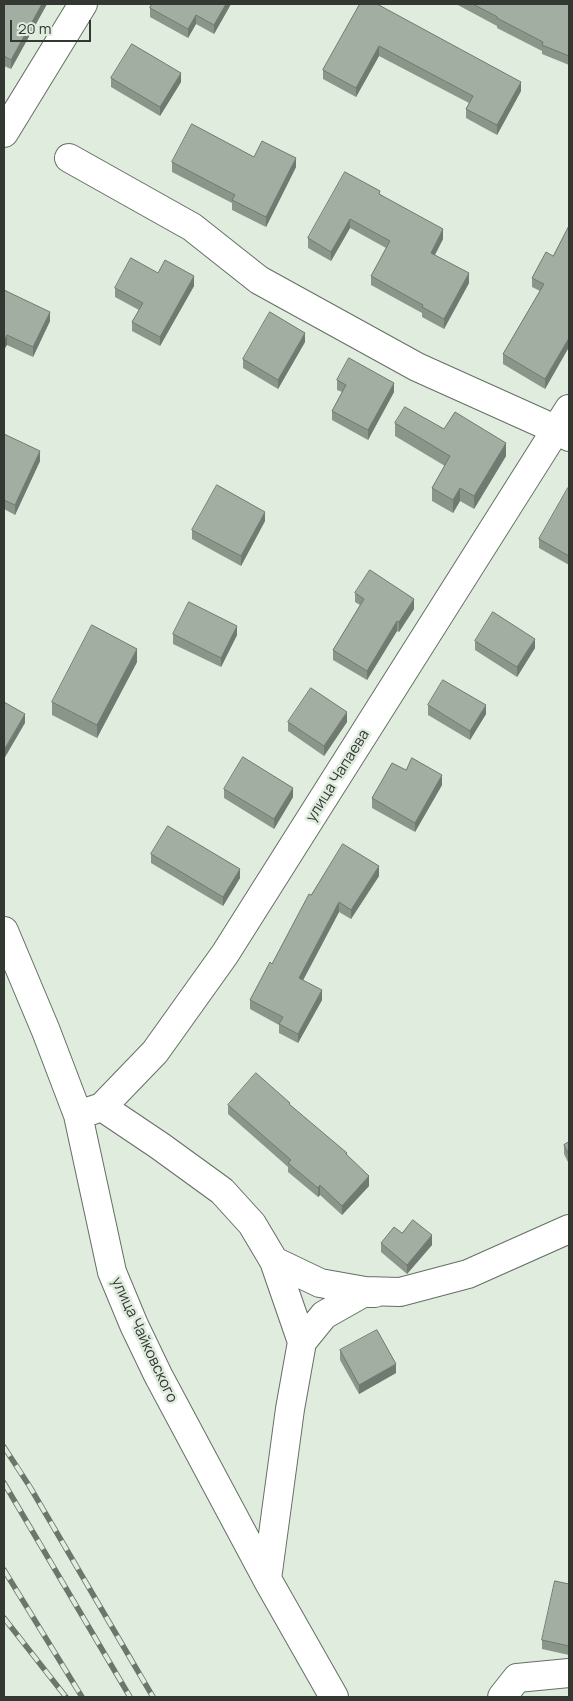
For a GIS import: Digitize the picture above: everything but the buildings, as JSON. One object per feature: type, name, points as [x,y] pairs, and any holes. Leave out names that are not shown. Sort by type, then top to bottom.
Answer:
[{"type":"street","points":[[4,132],[83,4]]},
{"type":"street","points":[[69,158],[192,227],[267,285],[417,367],[565,425]]},
{"type":"street","name":"улица Чапаева","points":[[90,1111],[155,1052],[225,954],[565,425]]},
{"type":"street","name":"улица Чайковского","points":[[4,931],[46,1031],[90,1111],[112,1272],[126,1307],[158,1376],[334,1697]]},
{"type":"street","points":[[90,1111],[160,1146],[222,1191],[252,1224],[274,1261],[302,1342]]},
{"type":"street","points":[[268,1579],[290,1408],[302,1342],[324,1315],[363,1293],[400,1292],[468,1274],[569,1229]]},
{"type":"street","points":[[274,1261],[320,1283],[365,1291],[400,1292]]},
{"type":"street","points":[[502,1697],[517,1678],[569,1674]]},
{"type":"railway","points":[[4,1447],[30,1487],[153,1697]]},
{"type":"railway","points":[[4,1483],[130,1697]]},
{"type":"railway","points":[[4,1570],[82,1697]]},
{"type":"railway","points":[[4,1618],[66,1697]]}]
